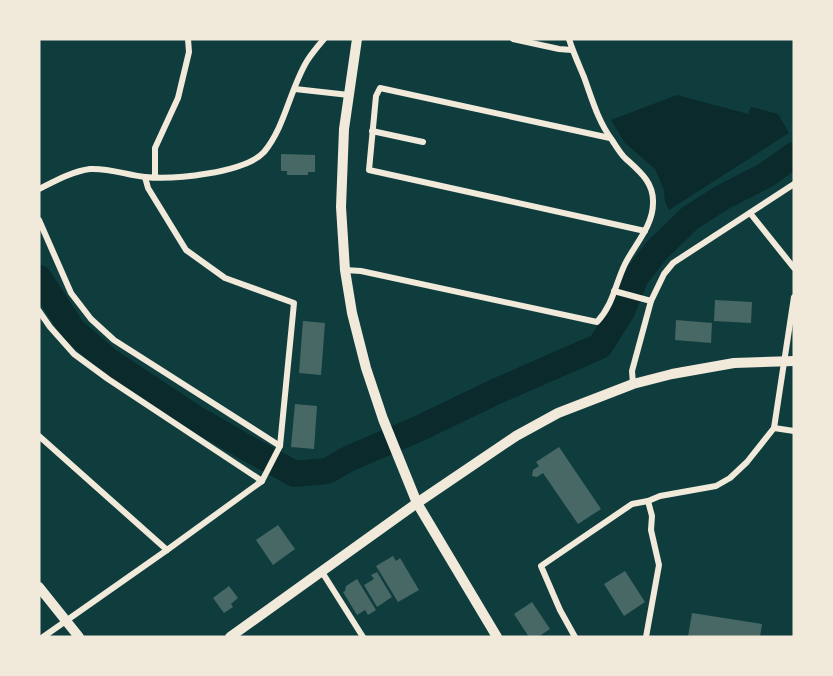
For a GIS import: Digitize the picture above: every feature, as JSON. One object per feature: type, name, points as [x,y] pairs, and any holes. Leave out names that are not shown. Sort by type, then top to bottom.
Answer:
[{"type":"street","points":[[155,177],[155,148],[178,98],[189,52],[188,39]]},
{"type":"street","points":[[39,189],[62,178],[88,170],[107,169],[145,177],[184,177],[225,170],[254,161],[264,152],[274,136],[307,62],[324,39]]},
{"type":"street","points":[[357,39],[344,129],[341,207],[345,270],[352,313],[363,357],[383,418],[417,503],[497,637]]},
{"type":"street","points":[[513,39],[572,50]]},
{"type":"street","points":[[345,270],[361,271],[597,321],[605,314],[629,256],[651,220],[653,194],[650,184],[641,171],[624,157],[600,122],[569,39]]},
{"type":"street","points":[[610,138],[380,88],[376,96],[369,170],[645,231]]},
{"type":"street","points":[[295,89],[349,95]]},
{"type":"street","points":[[372,131],[423,142]]},
{"type":"street","points":[[43,637],[263,479],[279,449],[294,303],[225,278],[186,250],[148,188],[145,177]]},
{"type":"street","points":[[633,384],[632,371],[651,301],[664,274],[673,263],[794,184]]},
{"type":"street","points":[[750,213],[794,268]]},
{"type":"street","points":[[39,220],[72,293],[91,319],[114,340],[279,449]]},
{"type":"street","points":[[614,291],[651,301]]},
{"type":"street","points":[[575,637],[560,610],[541,566],[632,504],[660,496],[716,486],[730,478],[747,462],[774,428],[790,360],[794,297]]},
{"type":"street","points":[[39,311],[74,354],[108,379],[263,479]]},
{"type":"street","points":[[230,637],[417,503],[516,436],[558,413],[633,384],[672,374],[734,363],[790,360]]},
{"type":"street","points":[[774,428],[794,431]]},
{"type":"street","points":[[39,436],[167,550]]},
{"type":"street","points":[[646,637],[659,565],[651,530],[652,516],[648,501]]},
{"type":"street","points":[[322,572],[363,637]]},
{"type":"street","points":[[39,587],[79,637]]},
{"type":"water","points":[[677,95],[748,114],[751,107],[778,114],[789,133],[669,210],[655,169],[625,143],[611,120]]},
{"type":"building","points":[[281,154],[315,155],[315,172],[308,172],[308,175],[287,175],[287,171],[281,171]]},
{"type":"building","points":[[715,300],[752,302],[751,323],[714,321]]},
{"type":"building","points":[[676,320],[712,323],[711,343],[675,340]]},
{"type":"building","points":[[303,321],[325,323],[321,375],[299,373]]},
{"type":"building","points":[[295,404],[317,406],[314,449],[291,447]]},
{"type":"building","points":[[559,447],[601,509],[578,524],[543,473],[537,477],[532,476],[533,470],[539,466],[536,462]]},
{"type":"building","points":[[278,525],[295,549],[273,565],[256,540]]},
{"type":"building","points":[[393,556],[396,561],[400,558],[419,590],[398,602],[376,566]]},
{"type":"building","points":[[625,571],[645,602],[624,616],[604,584]]},
{"type":"building","points":[[377,572],[392,597],[377,607],[364,585],[374,579],[371,575]]},
{"type":"building","points":[[357,579],[376,610],[368,615],[365,610],[357,615],[343,592],[346,586]]},
{"type":"building","points":[[229,586],[238,598],[231,604],[233,607],[224,613],[213,598]]},
{"type":"building","points":[[532,602],[550,629],[538,637],[529,637],[514,614]]},
{"type":"building","points":[[692,613],[762,624],[760,637],[688,637]]},
{"type":"waterway","points":[[39,278],[73,330],[109,361],[195,418],[295,474],[327,471],[350,458],[600,346],[622,311],[636,277],[656,251],[690,218],[723,197],[766,175],[794,155]]}]
